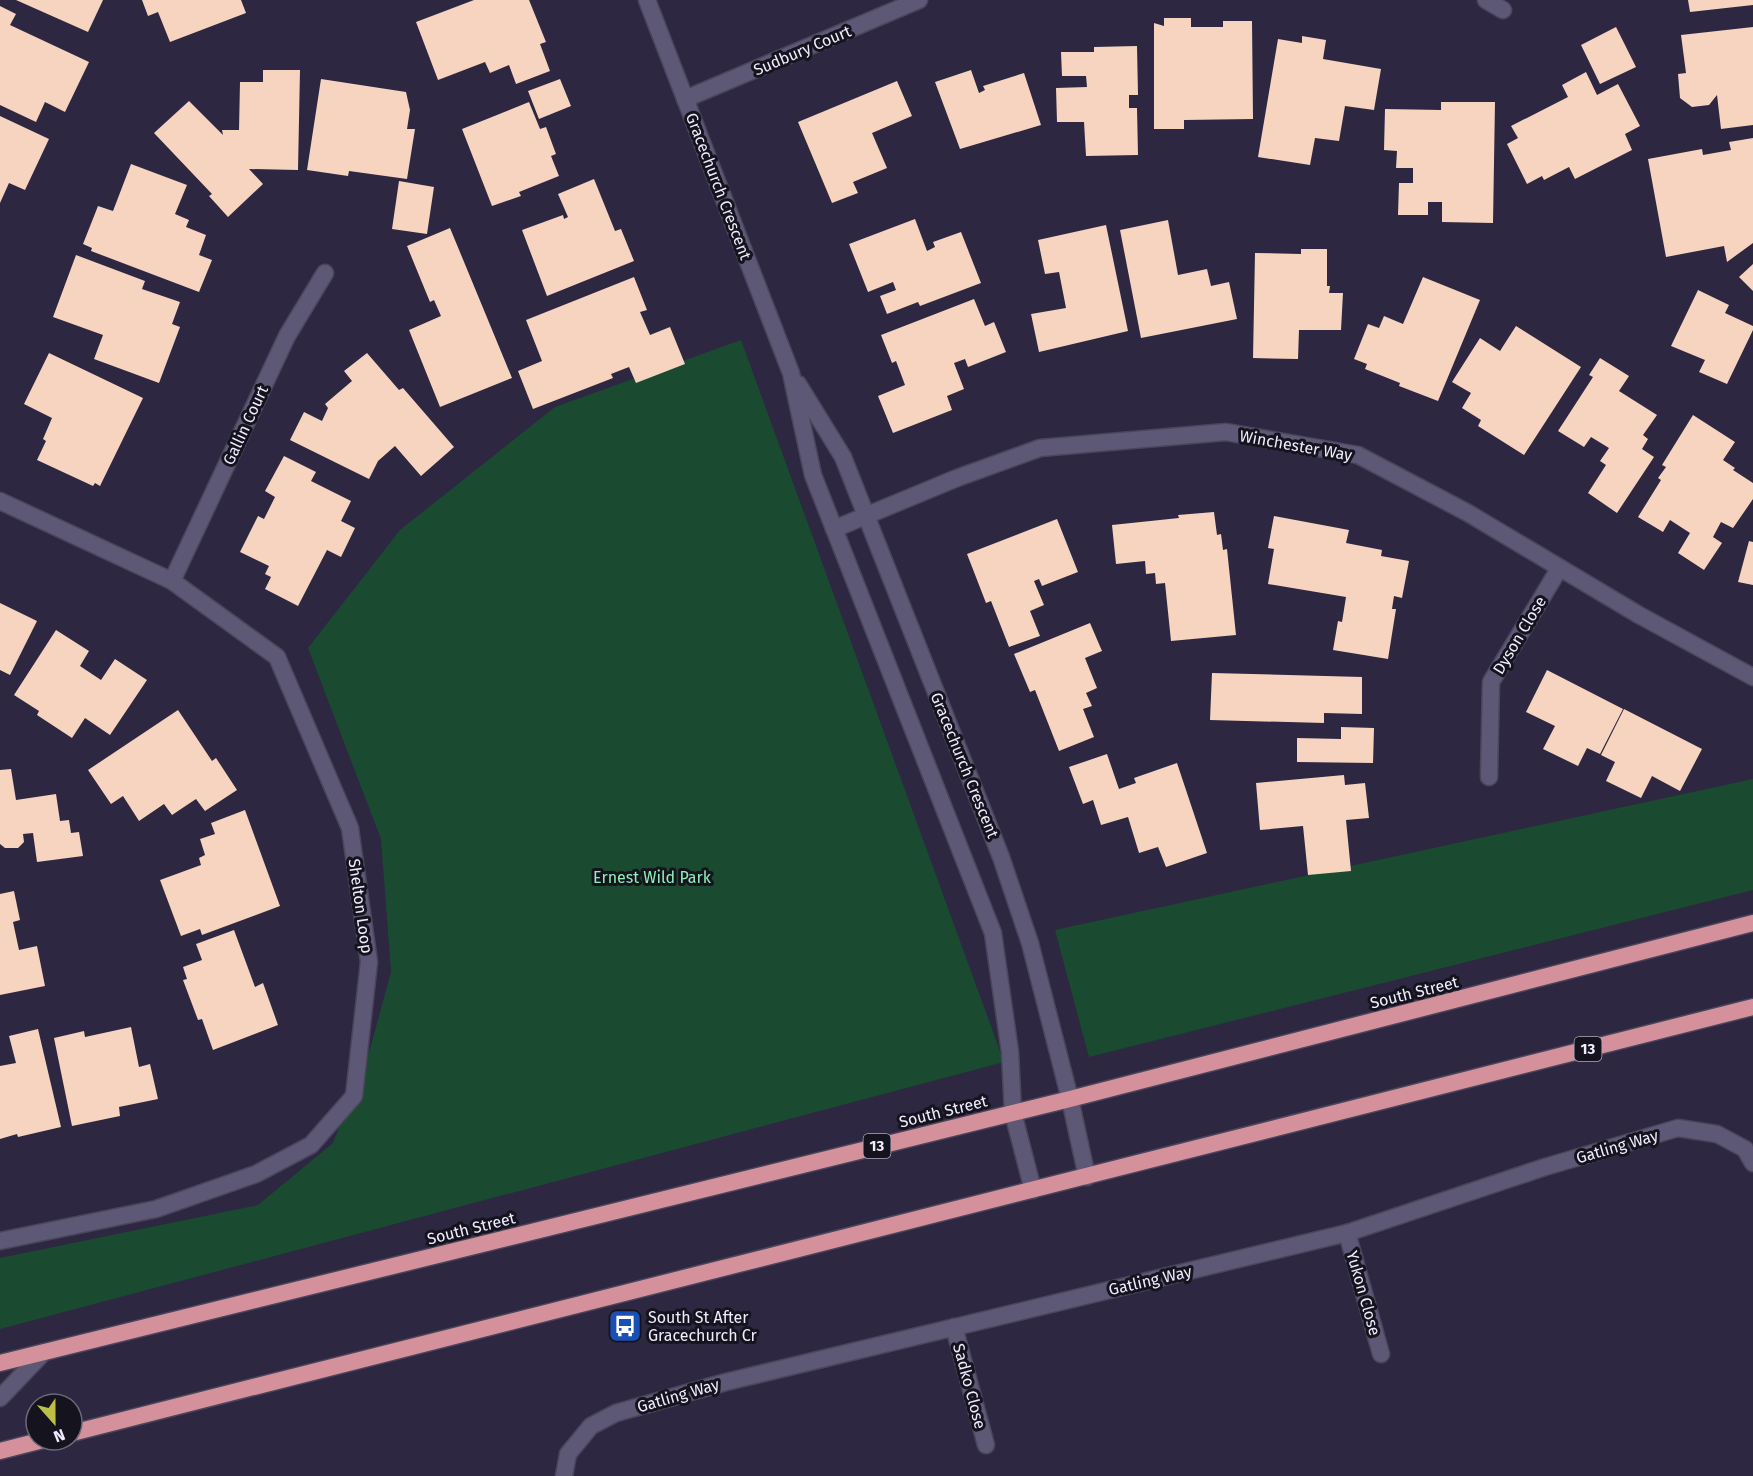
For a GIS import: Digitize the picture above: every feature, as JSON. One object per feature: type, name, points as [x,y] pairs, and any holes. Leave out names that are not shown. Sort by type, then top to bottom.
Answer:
[{"type":"highway","name":"South Street","points":[[0,1363],[1070,1099],[1753,923]]},
{"type":"highway","name":"13","points":[[84,1430],[1753,1007]]},
{"type":"highway","points":[[0,1451],[24,1445]]},
{"type":"street","name":"Gracechurch Crescent","points":[[647,0],[791,373],[813,475],[993,933],[1010,1052],[1013,1113],[1033,1190]]},
{"type":"street","name":"Sudbury Court","points":[[685,99],[919,0]]},
{"type":"street","points":[[1486,0],[1503,10]]},
{"type":"street","name":"Gallin Court","points":[[172,581],[287,336],[325,273]]},
{"type":"street","name":"Gracechurch Crescent","points":[[791,373],[843,457],[1001,857],[1030,943],[1070,1099],[1087,1177]]},
{"type":"street","name":"Winchester Way","points":[[834,530],[957,478],[1040,448],[1226,432],[1358,455],[1468,513],[1559,569],[1753,677]]},
{"type":"street","name":"Shelton Loop","points":[[0,501],[172,581],[277,657],[350,828],[369,962],[354,1096],[311,1145],[256,1174],[156,1209],[0,1241]]},
{"type":"street","name":"Dyson Close","points":[[1489,777],[1491,682],[1559,569]]},
{"type":"street","name":"Gatling Way","points":[[564,1476],[568,1454],[591,1426],[616,1413],[726,1382],[1347,1233],[1545,1167],[1678,1128],[1717,1134],[1745,1149],[1753,1163]]},
{"type":"street","name":"Yukon Close","points":[[1347,1233],[1382,1354]]},
{"type":"street","name":"Sadko Close","points":[[954,1327],[986,1445]]},
{"type":"street","points":[[0,1398],[44,1352]]},
{"type":"green space","name":"Ernest Wild Park","points":[[741,340],[1004,1062],[0,1329],[0,1258],[258,1205],[333,1143],[370,1049],[391,972],[381,839],[308,648],[400,530],[555,407]]},
{"type":"green space","points":[[1753,779],[1753,890],[1089,1057],[1055,930]]},
{"type":"building","points":[[16,0],[103,0],[88,32]]},
{"type":"building","points":[[142,0],[241,0],[246,13],[170,42],[158,12],[148,16]]},
{"type":"building","points":[[474,0],[529,0],[546,42],[540,44],[550,71],[516,84],[509,65],[490,73],[485,62],[438,80],[416,22]]},
{"type":"building","points":[[1688,0],[1753,0],[1753,5],[1690,12]]},
{"type":"building","points":[[0,6],[16,14],[10,25],[89,62],[65,112],[45,102],[36,122],[0,105]]},
{"type":"building","points":[[1164,18],[1191,18],[1191,27],[1223,27],[1223,21],[1252,21],[1253,119],[1184,120],[1184,129],[1154,129],[1154,23],[1164,26]]},
{"type":"building","points":[[1616,27],[1636,67],[1600,84],[1581,45]]},
{"type":"building","points":[[1753,27],[1753,125],[1721,129],[1717,95],[1709,105],[1692,107],[1680,98],[1678,74],[1686,73],[1681,35]]},
{"type":"building","points":[[1302,36],[1326,40],[1323,59],[1381,69],[1374,110],[1345,106],[1339,141],[1315,138],[1310,165],[1258,157],[1278,39],[1302,43]]},
{"type":"building","points":[[1137,46],[1138,95],[1129,95],[1129,108],[1137,108],[1138,155],[1086,156],[1084,122],[1057,122],[1056,88],[1087,87],[1086,76],[1062,76],[1061,52],[1094,52],[1094,47]]},
{"type":"building","points":[[263,70],[300,70],[298,170],[249,169],[263,184],[228,217],[209,196],[212,194],[154,133],[189,101],[223,135],[222,130],[239,130],[240,82],[263,82]]},
{"type":"building","points":[[971,70],[979,93],[985,90],[983,86],[1024,73],[1041,125],[960,149],[935,82]]},
{"type":"building","points":[[1586,72],[1597,95],[1618,84],[1640,126],[1625,134],[1632,150],[1575,179],[1569,167],[1544,180],[1542,176],[1527,184],[1507,144],[1518,138],[1511,126],[1568,97],[1562,85]]},
{"type":"building","points":[[321,79],[406,92],[410,110],[407,129],[415,129],[407,179],[349,171],[348,176],[307,170]]},
{"type":"building","points":[[560,79],[571,106],[539,119],[528,91]]},
{"type":"building","points":[[897,81],[912,116],[872,133],[887,168],[853,182],[858,193],[832,203],[798,122]]},
{"type":"building","points":[[529,102],[540,129],[546,127],[556,154],[551,156],[559,176],[519,192],[521,196],[492,206],[462,129]]},
{"type":"building","points":[[1441,102],[1495,102],[1493,223],[1442,222],[1442,202],[1428,202],[1428,215],[1398,215],[1399,183],[1413,183],[1413,168],[1396,168],[1397,151],[1384,150],[1385,109],[1441,110]]},
{"type":"building","points":[[0,116],[49,139],[25,190],[9,183],[0,203]]},
{"type":"building","points":[[1753,138],[1753,243],[1727,262],[1724,246],[1666,257],[1648,159],[1702,149],[1703,155],[1731,150],[1729,142]]},
{"type":"building","points":[[131,164],[187,185],[175,214],[189,220],[186,227],[206,235],[199,255],[212,260],[199,292],[91,251],[92,248],[83,244],[98,206],[113,211]]},
{"type":"building","points":[[594,179],[615,231],[621,229],[634,261],[547,296],[522,230],[563,215],[564,219],[568,217],[558,194]]},
{"type":"building","points":[[399,181],[434,187],[427,234],[392,229]]},
{"type":"building","points":[[915,219],[927,251],[935,247],[933,242],[961,232],[981,283],[920,306],[918,302],[887,314],[880,296],[896,290],[893,282],[868,292],[849,244]]},
{"type":"building","points":[[1168,220],[1178,275],[1207,269],[1211,286],[1229,282],[1237,319],[1141,338],[1120,230]]},
{"type":"building","points":[[1106,225],[1128,331],[1039,352],[1031,314],[1066,308],[1059,272],[1045,274],[1038,240]]},
{"type":"building","points":[[450,228],[512,378],[440,407],[409,330],[441,316],[434,300],[430,302],[407,246]]},
{"type":"building","points":[[1301,249],[1327,249],[1329,293],[1343,293],[1341,330],[1299,330],[1298,359],[1253,358],[1255,253],[1301,254]]},
{"type":"building","points":[[76,255],[145,281],[142,289],[180,302],[172,324],[180,327],[159,383],[94,359],[103,335],[53,317]]},
{"type":"building","points":[[1753,264],[1753,291],[1739,277]]},
{"type":"building","points":[[634,277],[647,310],[640,312],[650,335],[670,327],[685,364],[636,383],[629,367],[611,374],[613,378],[533,409],[518,371],[542,361],[526,320]]},
{"type":"building","points":[[1423,277],[1480,300],[1438,401],[1399,386],[1400,383],[1365,369],[1367,364],[1354,359],[1368,324],[1379,328],[1384,316],[1403,324]]},
{"type":"building","points":[[1698,290],[1729,305],[1725,313],[1753,326],[1727,384],[1699,372],[1705,360],[1671,346]]},
{"type":"building","points":[[974,299],[985,326],[994,322],[1006,352],[968,367],[965,359],[954,363],[964,389],[947,396],[952,410],[893,433],[878,396],[905,385],[896,361],[892,363],[881,335]]},
{"type":"building","points":[[1516,326],[1581,367],[1524,455],[1478,426],[1481,420],[1462,408],[1471,393],[1452,382],[1480,338],[1500,351]]},
{"type":"building","points":[[49,353],[143,398],[100,486],[95,483],[93,486],[37,460],[46,441],[43,439],[52,418],[24,404]]},
{"type":"building","points":[[367,353],[399,390],[403,388],[454,447],[421,476],[395,446],[378,461],[369,479],[290,440],[304,412],[322,421],[328,408],[325,404],[352,381],[344,371]]},
{"type":"building","points":[[1600,358],[1629,376],[1619,391],[1657,415],[1643,435],[1648,439],[1642,449],[1654,457],[1617,513],[1588,493],[1606,465],[1600,461],[1609,448],[1591,437],[1584,447],[1558,431],[1593,377],[1589,375]]},
{"type":"building","points":[[1693,415],[1735,442],[1723,460],[1735,468],[1733,470],[1753,483],[1753,499],[1733,528],[1721,522],[1713,537],[1722,543],[1704,570],[1678,553],[1690,533],[1670,520],[1663,532],[1638,517],[1661,480],[1658,478],[1666,467],[1662,465]]},
{"type":"building","points":[[284,456],[316,472],[311,481],[351,501],[341,521],[355,528],[341,557],[327,550],[298,606],[265,589],[271,577],[265,574],[269,566],[240,552],[258,516],[264,519],[275,497],[265,491]]},
{"type":"building","points":[[1214,512],[1217,535],[1221,534],[1223,550],[1227,549],[1236,635],[1171,641],[1165,583],[1156,584],[1155,573],[1146,574],[1145,561],[1116,564],[1112,525]]},
{"type":"building","points":[[1274,516],[1349,530],[1346,543],[1382,550],[1381,556],[1409,561],[1402,598],[1394,596],[1392,609],[1396,609],[1388,659],[1333,650],[1338,621],[1342,622],[1346,597],[1268,584],[1274,549],[1268,548]]},
{"type":"building","points":[[1057,519],[1078,572],[1042,586],[1039,579],[1034,581],[1044,605],[1030,611],[1040,636],[1009,647],[991,601],[986,603],[967,554]]},
{"type":"building","points":[[1749,541],[1753,542],[1753,585],[1738,582]]},
{"type":"building","points":[[0,603],[37,621],[10,675],[0,670]]},
{"type":"building","points":[[1090,623],[1102,651],[1085,658],[1097,688],[1086,693],[1092,706],[1083,709],[1094,737],[1059,751],[1035,690],[1030,692],[1014,654]]},
{"type":"building","points":[[56,630],[89,651],[80,666],[101,680],[115,659],[147,680],[110,735],[85,718],[72,738],[37,715],[39,711],[14,695]]},
{"type":"building","points":[[1547,670],[1623,709],[1600,754],[1587,748],[1578,766],[1543,749],[1555,726],[1526,712]]},
{"type":"building","points":[[1212,673],[1362,677],[1362,714],[1324,713],[1324,723],[1210,720]]},
{"type":"building","points":[[1624,709],[1702,749],[1680,791],[1652,776],[1641,798],[1606,781],[1615,762],[1601,755]]},
{"type":"building","points":[[178,710],[212,761],[216,758],[237,790],[205,811],[196,799],[172,815],[164,804],[139,821],[123,796],[111,804],[88,770]]},
{"type":"building","points":[[1341,727],[1374,728],[1373,763],[1297,762],[1297,738],[1341,739]]},
{"type":"building","points":[[1107,754],[1119,789],[1136,783],[1134,778],[1177,763],[1207,853],[1166,867],[1158,847],[1139,853],[1128,817],[1101,825],[1093,800],[1083,804],[1069,767]]},
{"type":"building","points":[[11,769],[16,800],[56,794],[60,821],[69,820],[71,833],[79,832],[83,856],[37,862],[33,833],[23,834],[24,842],[18,848],[5,848],[0,844],[0,770]]},
{"type":"building","points":[[1344,775],[1345,785],[1365,783],[1369,818],[1346,820],[1351,871],[1308,875],[1303,826],[1260,830],[1256,783]]},
{"type":"building","points":[[245,810],[280,906],[202,935],[200,929],[181,936],[160,880],[201,865],[199,858],[205,855],[200,839],[215,834],[211,823]]},
{"type":"building","points":[[14,891],[20,920],[13,922],[19,950],[37,946],[45,986],[0,995],[0,894]]},
{"type":"building","points":[[234,930],[255,987],[263,983],[278,1025],[213,1050],[202,1019],[198,1020],[183,980],[187,979],[183,967],[202,960],[196,944]]},
{"type":"building","points":[[131,1027],[139,1067],[150,1064],[158,1099],[119,1107],[120,1116],[72,1126],[54,1038],[84,1031],[85,1037]]},
{"type":"building","points":[[38,1029],[61,1127],[0,1139],[0,1066],[16,1063],[9,1036]]},
{"type":"place","name":"South St After Gracechurch Cr","points":[[625,1326]]}]
